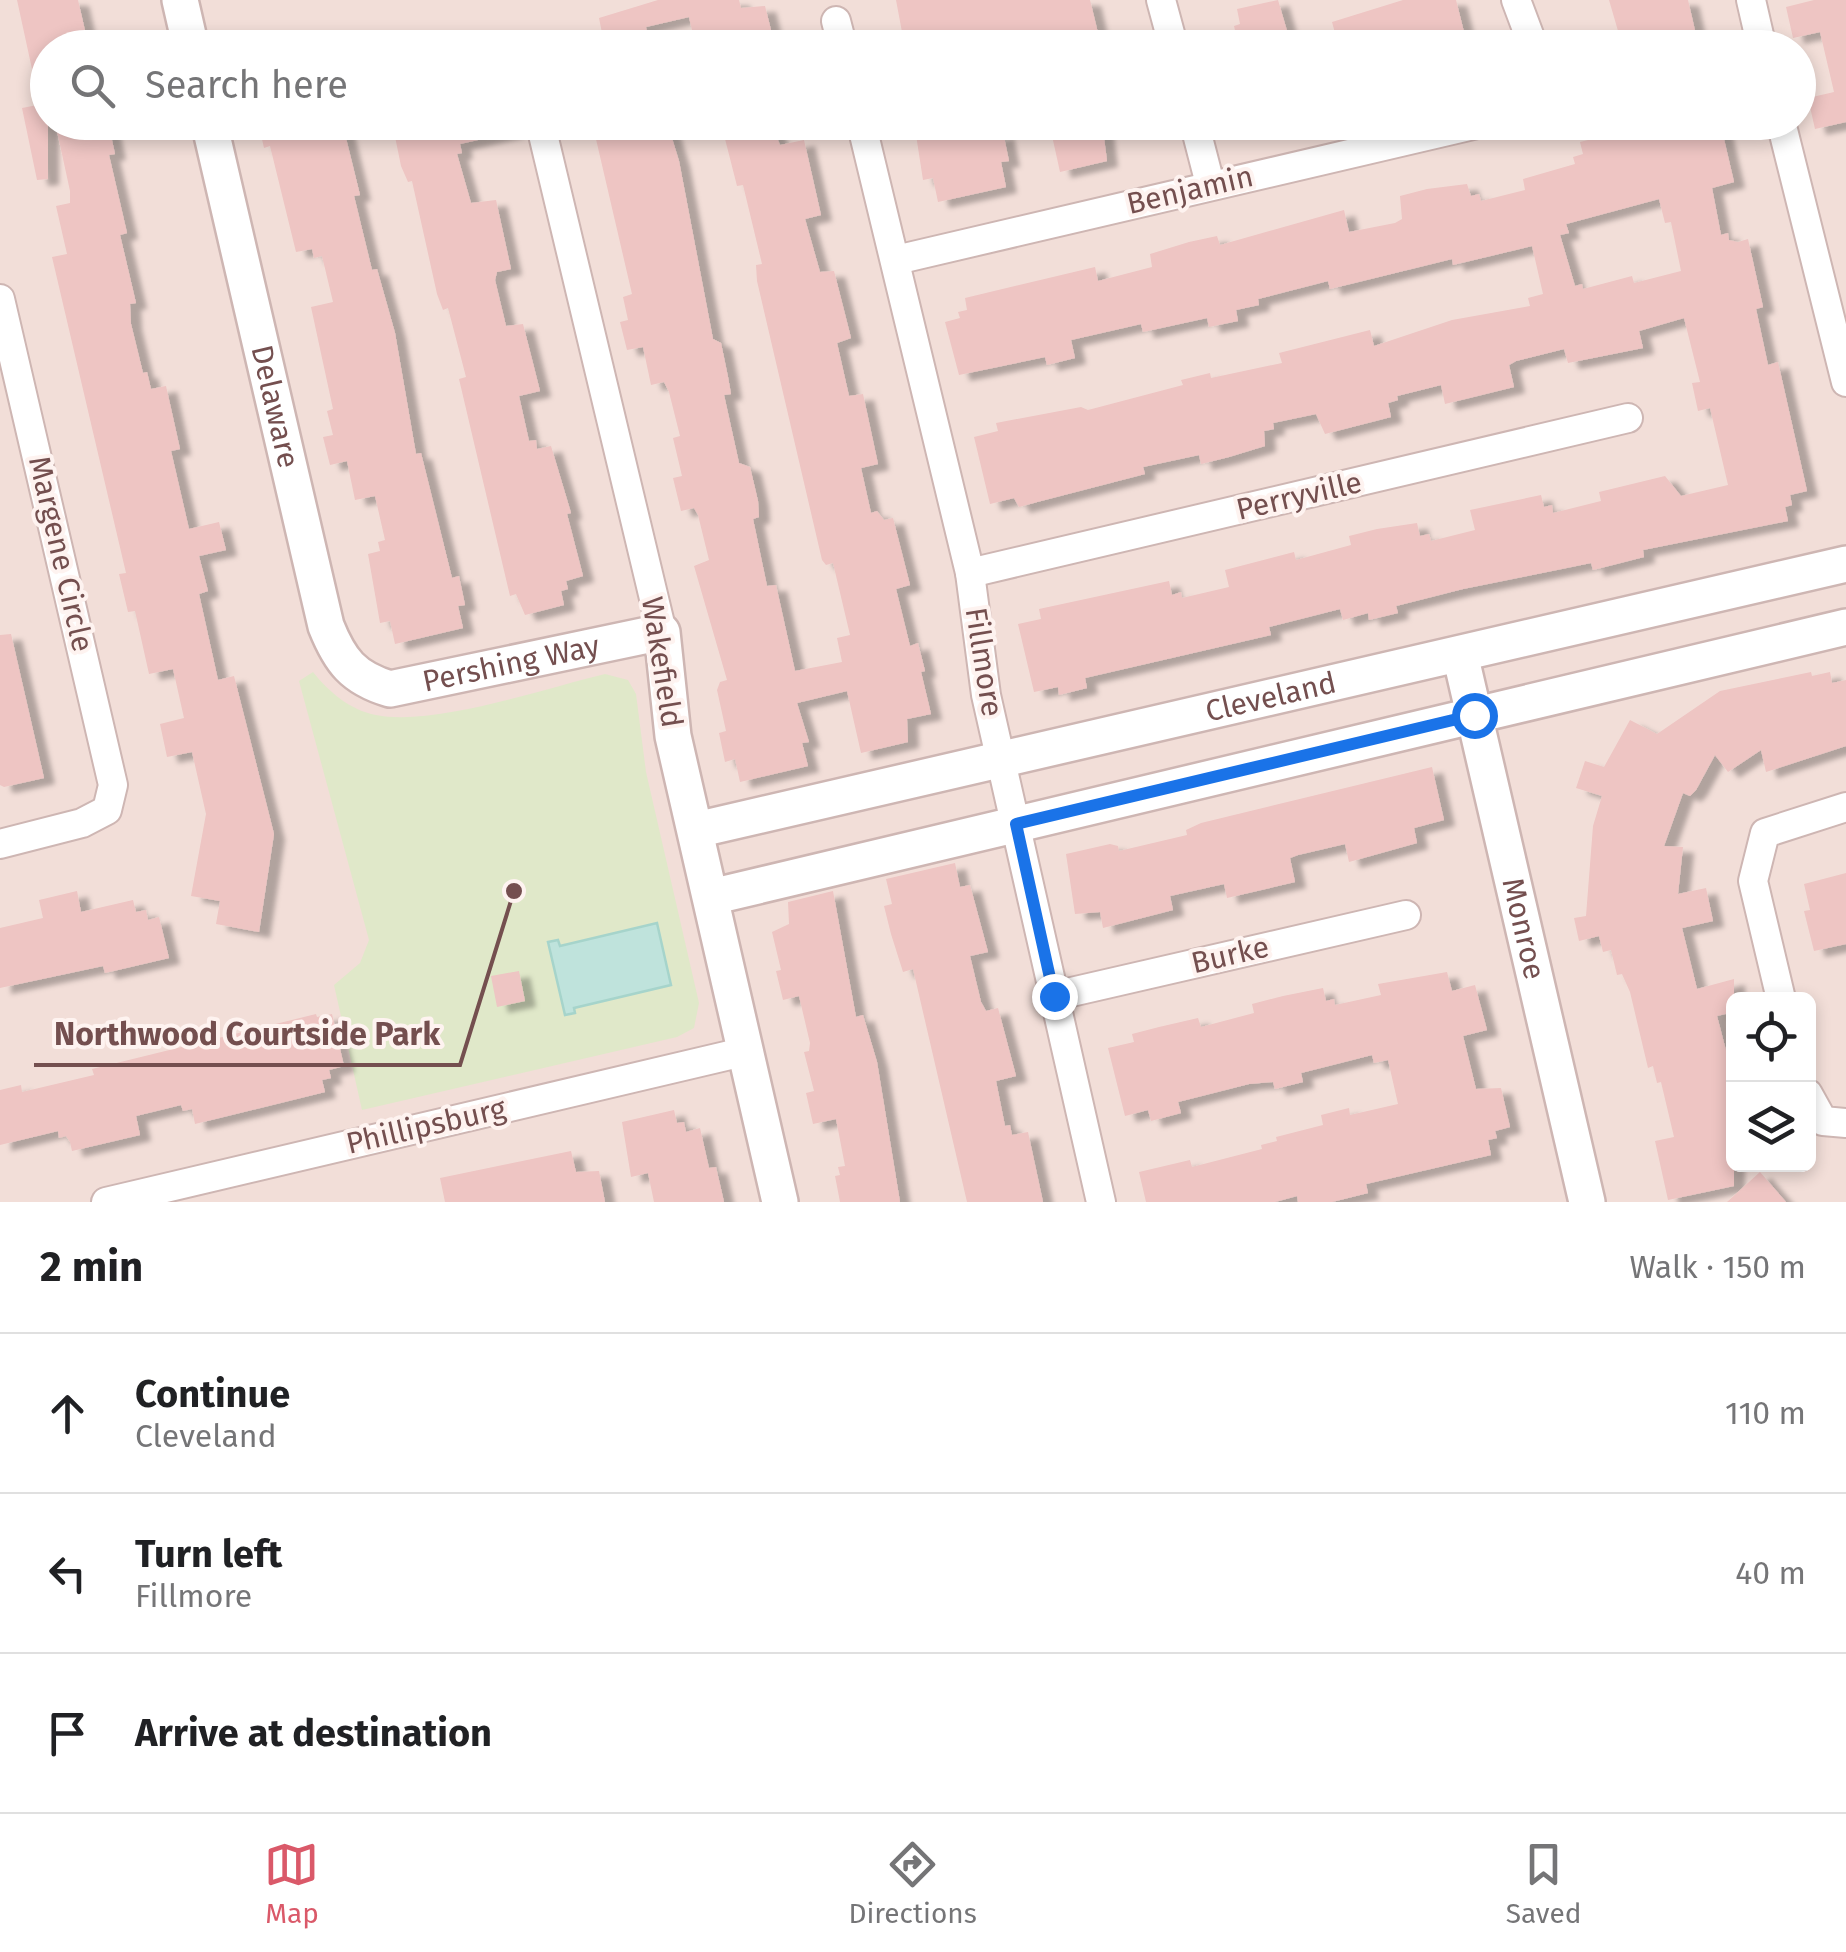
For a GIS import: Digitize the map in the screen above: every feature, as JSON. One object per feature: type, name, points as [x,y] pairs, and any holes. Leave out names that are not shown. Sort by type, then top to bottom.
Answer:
[{"type":"street","points":[[180,0],[187,30]]},
{"type":"street","points":[[1161,0],[1169,30]]},
{"type":"street","points":[[1516,0],[1527,30]]},
{"type":"street","points":[[1750,0],[1758,30]]},
{"type":"street","name":"Delaware","points":[[213,140],[326,626],[338,656],[362,680]]},
{"type":"street","name":"Wakefield","points":[[544,140],[662,632],[674,736],[780,1202]]},
{"type":"street","name":"Fillmore","points":[[866,140],[970,574],[986,695],[1102,1202]]},
{"type":"street","points":[[1199,140],[1210,184]]},
{"type":"street","name":"Benjamin","points":[[896,260],[1406,140]]},
{"type":"street","points":[[1786,140],[1846,382]]},
{"type":"street","name":"Margene Circle","points":[[0,298],[113,785],[107,810],[82,823],[0,844]]},
{"type":"street","name":"Perryville","points":[[970,574],[1628,418]]},
{"type":"street","name":"Cleveland","points":[[696,830],[1846,564]]},
{"type":"street","points":[[711,896],[1846,628]]},
{"type":"street","name":"Pershing Way","points":[[362,680],[390,688],[662,632]]},
{"type":"street","name":"Monroe","points":[[1460,654],[1588,1202]]},
{"type":"street","points":[[1778,992],[1753,880],[1766,833],[1846,807]]},
{"type":"street","name":"Burke","points":[[1054,996],[1406,915]]},
{"type":"street","name":"Phillipsburg","points":[[106,1202],[747,1050]]},
{"type":"street","points":[[1816,1103],[1834,1122]]},
{"type":"shaded area","points":[[0,0],[1846,0],[1846,1202],[0,1202]]},
{"type":"green space","points":[[313,672],[333,693],[357,709],[400,717],[458,711],[605,674],[628,680],[636,694],[646,772],[699,1003],[694,1028],[677,1037],[362,1110],[334,985],[360,963],[369,940],[299,681]]},
{"type":"water","points":[[657,923],[671,985],[574,1008],[575,1013],[565,1015],[548,942],[558,940],[560,946]]},
{"type":"building","points":[[17,0],[78,0],[85,30],[30,30],[30,60]]},
{"type":"building","points":[[658,0],[739,0],[741,8],[765,6],[771,30],[692,30],[689,17],[646,27],[647,30],[601,30],[599,18]]},
{"type":"building","points":[[896,0],[1090,0],[1097,30],[902,30]]},
{"type":"building","points":[[1278,0],[1287,30],[1235,30],[1234,26],[1240,24],[1237,9]]},
{"type":"building","points":[[1403,0],[1456,0],[1464,30],[1334,30],[1332,22]]},
{"type":"building","points":[[1609,0],[1688,0],[1695,30],[1618,30]]},
{"type":"building","points":[[1814,0],[1846,0],[1846,122],[1816,129],[1816,96],[1834,92],[1820,32],[1791,30],[1786,7]]},
{"type":"building","points":[[30,106],[30,140],[48,140],[48,179],[37,180],[22,108]]},
{"type":"building","points":[[59,140],[112,140],[115,154],[109,155],[127,233],[120,235],[136,303],[130,304],[131,324],[143,373],[147,372],[151,389],[166,386],[180,449],[171,451],[189,529],[219,522],[226,550],[199,556],[208,591],[199,594],[218,680],[234,676],[274,834],[259,932],[216,924],[220,901],[191,896],[206,814],[192,752],[167,757],[160,724],[184,718],[173,669],[149,674],[135,611],[128,612],[119,574],[126,573],[52,257],[67,254],[56,206],[70,203]]},
{"type":"building","points":[[262,140],[346,140],[360,195],[354,196],[372,270],[377,269],[395,333],[416,454],[421,453],[452,578],[459,576],[465,605],[458,606],[463,628],[395,644],[390,621],[380,623],[368,554],[380,551],[378,542],[385,540],[375,496],[355,500],[347,461],[330,465],[323,437],[333,435],[327,411],[333,409],[311,307],[333,302],[322,256],[314,258],[312,249],[296,252],[270,146],[264,148]]},
{"type":"building","points":[[396,140],[478,140],[460,144],[462,153],[457,154],[471,203],[496,200],[511,269],[497,272],[495,280],[506,326],[523,324],[540,391],[519,396],[529,441],[536,440],[537,449],[551,446],[571,513],[567,514],[583,576],[566,581],[568,589],[561,591],[564,605],[525,615],[516,594],[510,596],[459,379],[466,377],[448,308],[443,310],[437,294],[412,181],[408,182]]},
{"type":"building","points":[[596,140],[673,140],[713,339],[721,343],[731,394],[724,395],[739,463],[750,467],[758,501],[759,517],[753,519],[767,586],[776,585],[795,671],[842,662],[837,638],[850,635],[833,563],[826,565],[822,560],[757,281],[756,265],[762,264],[743,185],[737,186],[725,140],[778,140],[780,145],[804,140],[821,215],[805,219],[820,272],[834,271],[851,338],[837,343],[849,396],[863,394],[878,464],[861,468],[871,513],[877,511],[884,520],[893,518],[910,585],[896,589],[910,646],[918,643],[925,671],[921,672],[931,714],[907,719],[908,742],[861,753],[847,691],[797,703],[809,742],[802,743],[808,766],[740,782],[735,759],[725,762],[719,733],[726,731],[717,690],[720,682],[727,680],[694,566],[709,560],[698,515],[694,508],[681,511],[673,478],[682,476],[673,438],[680,436],[669,392],[664,382],[651,385],[643,347],[627,350],[620,322],[628,320],[623,297],[632,294]]},
{"type":"building","points":[[917,140],[1005,140],[1009,161],[1001,162],[1006,187],[938,202],[933,178],[923,180]]},
{"type":"building","points":[[1053,140],[1104,140],[1107,161],[1060,172]]},
{"type":"building","points":[[1724,140],[1734,182],[1712,188],[1721,235],[1728,233],[1729,240],[1738,242],[1748,239],[1763,307],[1756,309],[1768,365],[1778,362],[1807,491],[1790,495],[1792,505],[1785,507],[1788,521],[1643,550],[1644,557],[1593,570],[1591,563],[1463,589],[1396,606],[1398,613],[1369,620],[1368,613],[1343,620],[1340,609],[1269,627],[1271,635],[1085,678],[1087,688],[1059,695],[1058,687],[1034,692],[1018,624],[1041,619],[1039,609],[1169,581],[1172,595],[1181,592],[1182,598],[1229,587],[1225,570],[1294,552],[1296,560],[1351,545],[1349,536],[1377,529],[1417,523],[1420,536],[1429,534],[1431,541],[1475,530],[1470,510],[1541,495],[1544,507],[1552,505],[1553,513],[1601,501],[1599,492],[1665,476],[1681,496],[1728,485],[1710,408],[1698,411],[1692,383],[1700,382],[1684,318],[1639,331],[1643,348],[1568,363],[1564,349],[1516,361],[1509,365],[1514,387],[1445,404],[1441,385],[1397,396],[1398,400],[1388,403],[1391,417],[1325,434],[1316,414],[1273,423],[1274,429],[1264,431],[1265,446],[1229,457],[1201,464],[1199,455],[1143,467],[1145,474],[1019,507],[1014,498],[990,504],[974,437],[998,431],[996,423],[1081,407],[1088,410],[1183,385],[1181,380],[1210,373],[1211,378],[1282,363],[1279,353],[1370,330],[1374,346],[1452,320],[1530,306],[1528,298],[1543,294],[1532,246],[1453,265],[1452,259],[1330,289],[1328,281],[1258,299],[1259,305],[1236,310],[1238,321],[1209,327],[1207,318],[1143,332],[1141,324],[1071,340],[1075,358],[1047,365],[1045,357],[959,375],[945,322],[960,318],[958,312],[967,310],[965,298],[1095,267],[1098,281],[1152,267],[1150,254],[1189,242],[1217,236],[1220,245],[1344,210],[1349,232],[1395,223],[1402,219],[1400,196],[1467,184],[1471,196],[1479,194],[1481,201],[1525,190],[1523,179],[1575,164],[1573,157],[1583,154],[1580,142]],"holes":[[[1659,199],[1665,223],[1671,222],[1681,271],[1634,283],[1632,276],[1583,289],[1582,284],[1575,286],[1560,235],[1569,233],[1566,224]]]},
{"type":"building","points":[[11,634],[44,778],[4,787],[0,785],[0,635]]},
{"type":"building","points":[[1811,672],[1812,676],[1830,672],[1832,683],[1846,680],[1846,746],[1766,772],[1761,750],[1728,772],[1715,755],[1696,790],[1690,796],[1683,793],[1664,846],[1683,847],[1678,894],[1706,888],[1713,921],[1682,928],[1697,989],[1734,979],[1734,992],[1726,992],[1726,1014],[1717,1016],[1726,1050],[1726,1172],[1734,1172],[1734,1186],[1668,1200],[1655,1141],[1674,1137],[1661,1082],[1657,1083],[1653,1066],[1648,1068],[1630,992],[1622,974],[1617,975],[1611,950],[1603,952],[1599,936],[1579,941],[1574,918],[1586,916],[1593,826],[1602,796],[1576,788],[1585,761],[1604,767],[1630,720],[1657,734],[1720,691]]},
{"type":"building","points":[[1432,767],[1444,820],[1414,828],[1417,843],[1349,862],[1345,844],[1298,855],[1290,858],[1295,882],[1227,898],[1224,884],[1170,896],[1173,910],[1103,928],[1100,912],[1075,914],[1066,854],[1110,844],[1118,846],[1119,851],[1187,835],[1186,830],[1201,823]]},
{"type":"building","points":[[955,863],[960,887],[970,885],[988,952],[970,956],[981,1002],[986,1011],[998,1008],[1016,1076],[996,1081],[1005,1126],[1010,1125],[1012,1135],[1028,1132],[1043,1202],[967,1202],[913,969],[903,972],[891,934],[884,906],[892,904],[886,879]]},
{"type":"building","points":[[1846,873],[1846,944],[1814,951],[1804,911],[1810,910],[1804,884]]},
{"type":"building","points":[[77,891],[81,912],[133,900],[136,912],[146,910],[148,920],[159,917],[169,958],[105,973],[103,966],[0,988],[0,928],[43,918],[39,900]]},
{"type":"building","points":[[833,891],[856,1017],[863,1015],[877,1062],[900,1202],[840,1202],[835,1176],[840,1175],[838,1167],[845,1166],[836,1119],[813,1124],[806,1093],[814,1091],[804,1052],[809,1051],[810,1043],[799,996],[783,1000],[776,971],[781,970],[772,932],[789,924],[788,902]]},
{"type":"building","points":[[519,971],[525,1001],[497,1007],[491,976]]},
{"type":"building","points":[[1447,972],[1452,991],[1475,985],[1487,1030],[1463,1036],[1476,1089],[1501,1088],[1510,1127],[1495,1131],[1497,1138],[1488,1140],[1491,1155],[1366,1184],[1368,1193],[1332,1202],[1298,1202],[1297,1196],[1275,1202],[1146,1202],[1139,1172],[1190,1160],[1192,1167],[1262,1149],[1261,1145],[1277,1141],[1276,1137],[1323,1125],[1321,1115],[1349,1108],[1350,1115],[1398,1104],[1388,1060],[1374,1063],[1372,1055],[1301,1073],[1303,1082],[1275,1089],[1273,1082],[1249,1084],[1178,1102],[1181,1113],[1151,1121],[1148,1110],[1125,1116],[1108,1048],[1134,1042],[1132,1034],[1159,1027],[1198,1018],[1201,1027],[1254,1013],[1252,1004],[1283,996],[1323,988],[1326,1001],[1334,999],[1335,1005],[1381,995],[1378,984]]},
{"type":"building","points":[[316,1014],[332,1014],[344,1066],[329,1070],[331,1078],[322,1080],[325,1092],[195,1124],[192,1109],[183,1111],[181,1105],[136,1116],[140,1135],[72,1151],[66,1136],[59,1138],[58,1131],[0,1145],[0,1090],[21,1085],[22,1092],[94,1075],[92,1069]]},
{"type":"building","points":[[674,1110],[677,1123],[684,1122],[686,1132],[700,1128],[709,1168],[716,1167],[724,1202],[654,1202],[648,1173],[631,1177],[622,1122]]},
{"type":"building","points":[[571,1151],[576,1172],[599,1171],[605,1202],[445,1202],[440,1178]]},
{"type":"building","points":[[1760,1172],[1786,1202],[1727,1202]]},
{"type":"place","name":"Northwood Courtside Park","points":[[514,891]]},
{"type":"route","points":[[1054,996],[1016,824],[1474,715]]}]
